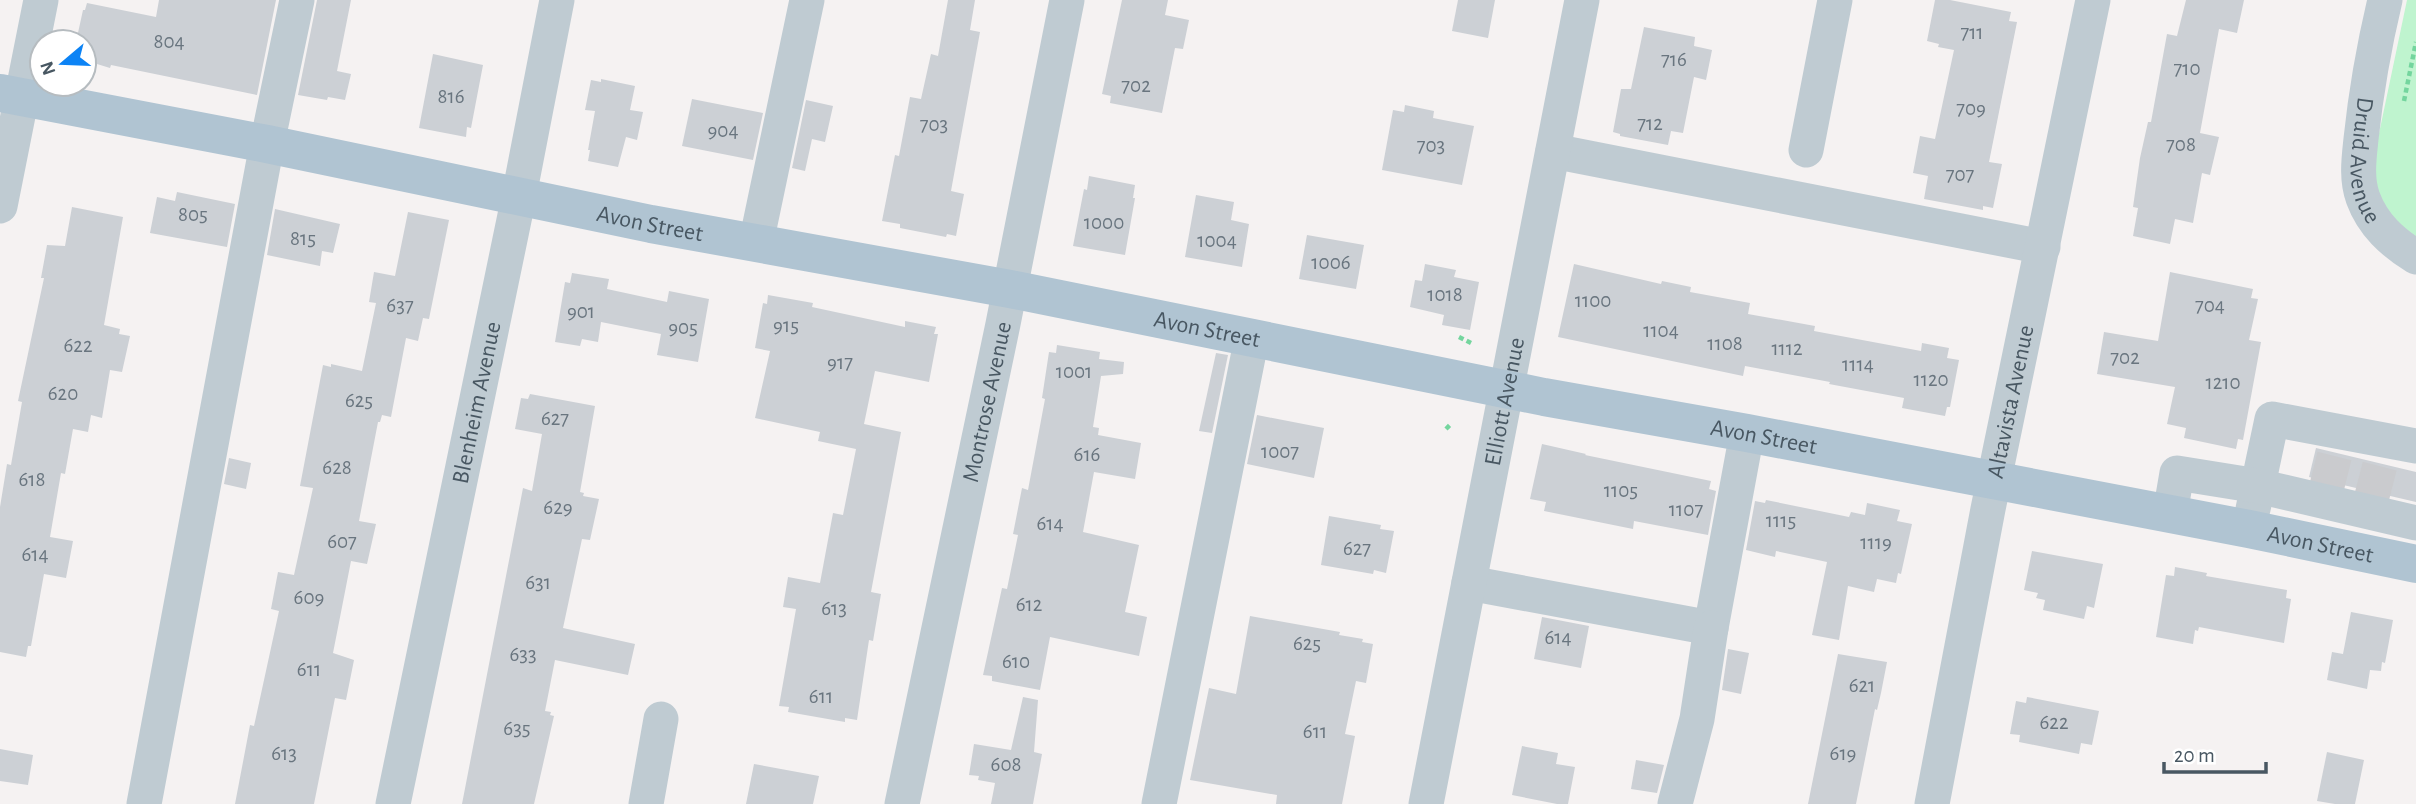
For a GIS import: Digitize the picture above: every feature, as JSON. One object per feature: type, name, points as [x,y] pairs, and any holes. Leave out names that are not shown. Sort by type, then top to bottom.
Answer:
[{"type":"main road","name":"Avon Street","points":[[11,95],[756,243],[1010,289],[1544,397],[1748,433],[2249,529],[2416,564]]},
{"type":"street","points":[[0,206],[11,95],[41,0]]},
{"type":"street","points":[[144,804],[267,144],[297,0]]},
{"type":"street","name":"Blenheim Avenue","points":[[393,804],[557,0]]},
{"type":"street","points":[[756,243],[807,0]]},
{"type":"street","name":"Montrose Avenue","points":[[902,804],[1010,289],[1067,0]]},
{"type":"street","name":"Elliott Avenue","points":[[1426,804],[1582,0]]},
{"type":"street","points":[[1806,150],[1835,0]]},
{"type":"street","name":"Altavista Avenue","points":[[1932,804],[1994,481],[2093,0]]},
{"type":"street","name":"Druid Avenue","points":[[2385,0],[2365,99],[2358,169],[2362,197],[2375,222],[2393,243],[2416,257]]},
{"type":"street","points":[[1553,151],[2043,247]]},
{"type":"street","points":[[1160,804],[1252,337]]},
{"type":"street","points":[[2249,529],[2272,419],[2338,443],[2394,450]]},
{"type":"street","points":[[1675,804],[1697,719],[1711,628],[1748,433]]},
{"type":"street","points":[[2170,514],[2177,473],[2324,496],[2414,519]]},
{"type":"street","points":[[1469,583],[1711,628]]},
{"type":"street","points":[[646,804],[661,719]]},
{"type":"path","points":[[2402,107],[2416,42]]},
{"type":"path","points":[[1460,337],[1474,345]]},
{"type":"green space","points":[[2407,0],[2416,0],[2416,238],[2399,231],[2374,188],[2377,143]]},
{"type":"building","points":[[159,0],[276,0],[257,95],[98,64],[98,28],[79,28],[87,3],[156,17]]},
{"type":"building","points":[[317,0],[351,0],[337,71],[351,74],[345,100],[298,95]]},
{"type":"building","points":[[948,0],[975,0],[970,30],[980,32],[951,191],[964,194],[956,236],[947,234],[946,237],[900,228],[900,224],[882,221],[895,155],[899,156],[910,97],[921,99],[931,54],[938,56]]},
{"type":"building","points":[[1122,0],[1168,0],[1165,15],[1189,20],[1183,49],[1175,48],[1162,113],[1110,103],[1111,96],[1102,94]]},
{"type":"building","points":[[1458,0],[1495,0],[1488,38],[1452,31]]},
{"type":"building","points":[[1935,0],[1950,0],[2011,12],[2009,21],[2017,22],[1989,162],[2002,164],[1993,208],[1983,206],[1983,210],[1924,199],[1928,176],[1913,173],[1920,136],[1935,139],[1954,50],[1938,47],[1939,44],[1927,41]]},
{"type":"building","points":[[2186,0],[2244,0],[2237,33],[2219,29],[2200,133],[2219,137],[2210,175],[2202,173],[2193,223],[2175,219],[2170,244],[2133,236],[2138,208],[2133,207],[2140,158],[2148,122],[2151,122],[2167,34],[2177,36]]},
{"type":"building","points":[[1644,27],[1695,37],[1694,46],[1712,50],[1706,80],[1694,77],[1683,133],[1671,131],[1668,145],[1620,136],[1613,132],[1621,89],[1631,89]]},
{"type":"building","points":[[433,54],[483,65],[471,128],[467,127],[466,137],[419,128]]},
{"type":"building","points":[[601,79],[635,86],[630,110],[643,112],[637,140],[626,137],[618,167],[588,161],[595,111],[585,110],[591,80],[601,82]]},
{"type":"building","points":[[692,99],[763,113],[753,160],[682,146]]},
{"type":"building","points":[[806,100],[833,106],[825,142],[812,139],[805,171],[792,168]]},
{"type":"building","points":[[1405,105],[1434,111],[1433,118],[1474,126],[1462,185],[1382,170],[1393,110],[1404,112]]},
{"type":"building","points":[[1089,176],[1135,185],[1125,255],[1073,246]]},
{"type":"building","points":[[177,192],[235,204],[227,247],[150,233],[157,197],[175,201]]},
{"type":"building","points":[[1196,195],[1234,202],[1231,220],[1249,224],[1242,267],[1185,257]]},
{"type":"building","points":[[72,207],[123,217],[104,325],[120,329],[119,334],[130,336],[122,372],[110,370],[102,418],[91,415],[88,432],[73,429],[65,474],[61,473],[50,537],[73,541],[66,578],[44,574],[31,646],[28,646],[26,657],[0,652],[0,507],[7,464],[11,465],[22,402],[18,401],[44,278],[41,278],[47,245],[65,246]]},
{"type":"building","points":[[275,209],[340,224],[333,253],[322,251],[320,266],[267,255]]},
{"type":"building","points":[[408,212],[449,220],[429,319],[423,318],[418,341],[406,338],[391,417],[382,415],[378,422],[359,521],[376,524],[367,564],[351,561],[333,653],[354,660],[346,700],[335,698],[314,804],[235,804],[250,725],[254,726],[279,611],[271,609],[278,572],[294,575],[313,488],[300,486],[323,365],[331,367],[331,364],[362,371],[376,303],[369,302],[374,272],[395,276]]},
{"type":"building","points":[[1307,235],[1364,245],[1356,289],[1299,279]]},
{"type":"building","points":[[1425,264],[1456,270],[1454,277],[1479,282],[1470,330],[1442,325],[1444,315],[1410,307],[1415,280],[1422,281]]},
{"type":"building","points":[[1574,264],[1661,284],[1662,281],[1691,287],[1690,292],[1750,303],[1748,314],[1815,326],[1814,331],[1921,351],[1922,343],[1949,348],[1947,358],[1959,360],[1950,407],[1947,407],[1945,416],[1902,408],[1904,398],[1829,384],[1830,382],[1745,366],[1743,376],[1558,337]]},
{"type":"building","points":[[2170,272],[2253,289],[2251,298],[2258,299],[2249,340],[2261,342],[2243,440],[2238,439],[2236,449],[2184,438],[2186,428],[2167,424],[2175,387],[2097,374],[2104,332],[2158,341]]},
{"type":"building","points":[[572,273],[609,279],[607,289],[667,302],[669,291],[709,299],[698,362],[657,355],[661,334],[601,322],[598,342],[582,339],[580,346],[555,342],[565,282],[570,283]]},
{"type":"building","points":[[768,295],[813,303],[812,307],[905,327],[905,321],[936,327],[934,334],[938,334],[929,382],[875,371],[864,424],[901,432],[871,592],[881,594],[873,641],[869,640],[857,720],[845,718],[845,722],[788,712],[789,707],[779,706],[796,609],[783,607],[788,577],[820,583],[833,513],[843,515],[856,449],[818,441],[820,432],[755,418],[770,351],[755,348],[763,303],[767,304]]},
{"type":"building","points":[[1057,345],[1100,352],[1099,359],[1124,362],[1123,374],[1101,376],[1093,427],[1099,428],[1098,435],[1141,443],[1135,479],[1094,472],[1083,532],[1139,545],[1125,612],[1147,617],[1139,656],[1050,637],[1040,690],[992,681],[992,676],[983,675],[1002,588],[1007,589],[1018,535],[1013,534],[1022,488],[1028,490],[1045,399],[1042,398],[1049,352],[1056,353]]},
{"type":"building","points":[[1216,353],[1228,355],[1212,433],[1199,431]]},
{"type":"building","points":[[530,394],[595,406],[580,492],[584,493],[583,496],[599,499],[590,540],[582,539],[563,628],[635,644],[628,675],[555,660],[545,711],[554,716],[534,804],[462,804],[523,488],[532,491],[542,434],[515,429],[521,398],[528,399]]},
{"type":"building","points":[[1257,415],[1324,428],[1314,478],[1247,464]]},
{"type":"building","points":[[1542,444],[1711,481],[1709,489],[1716,491],[1708,535],[1634,521],[1633,529],[1544,511],[1546,502],[1530,499]]},
{"type":"building","points":[[2316,448],[2416,472],[2416,502],[2309,477]]},
{"type":"building","points":[[229,458],[251,463],[246,489],[224,484]]},
{"type":"building","points":[[1766,500],[1849,517],[1851,512],[1865,515],[1867,503],[1900,510],[1897,521],[1912,524],[1901,574],[1898,573],[1896,583],[1877,579],[1874,592],[1848,586],[1839,640],[1812,635],[1827,562],[1776,551],[1775,557],[1746,550],[1755,501],[1765,503]]},
{"type":"building","points":[[1329,516],[1381,525],[1380,529],[1394,531],[1386,573],[1374,570],[1373,574],[1321,565]]},
{"type":"building","points":[[2032,551],[2103,564],[2094,608],[2087,606],[2084,619],[2043,610],[2045,600],[2036,598],[2038,593],[2024,590]]},
{"type":"building","points":[[2175,567],[2207,573],[2206,576],[2287,590],[2286,598],[2291,599],[2284,643],[2199,627],[2198,631],[2195,630],[2193,644],[2156,637],[2166,575],[2174,576]]},
{"type":"building","points":[[2351,612],[2393,620],[2385,663],[2382,662],[2381,671],[2370,670],[2367,689],[2327,680],[2332,652],[2343,654]]},
{"type":"building","points":[[1250,616],[1340,632],[1339,635],[1363,639],[1362,642],[1373,644],[1366,683],[1356,681],[1345,734],[1355,736],[1342,804],[1276,804],[1277,795],[1190,780],[1209,688],[1236,694]]},
{"type":"building","points":[[1542,617],[1589,626],[1581,668],[1534,659]]},
{"type":"building","points":[[1728,649],[1749,653],[1741,694],[1722,690]]},
{"type":"building","points":[[1838,654],[1887,662],[1881,693],[1877,710],[1875,709],[1856,804],[1808,804]]},
{"type":"building","points":[[1023,697],[1038,700],[1034,752],[1042,754],[1033,804],[991,804],[995,783],[978,780],[979,776],[969,775],[974,744],[1011,750]]},
{"type":"building","points":[[2027,697],[2099,711],[2092,745],[2081,743],[2079,754],[2019,742],[2020,735],[2010,734],[2016,701],[2026,703]]},
{"type":"building","points":[[1522,746],[1558,753],[1556,764],[1575,767],[1568,804],[1512,795]]},
{"type":"building","points":[[0,749],[33,755],[28,785],[0,781]]},
{"type":"building","points":[[2327,752],[2364,760],[2355,804],[2317,801]]},
{"type":"building","points":[[1636,760],[1664,765],[1657,793],[1631,789]]},
{"type":"building","points":[[754,764],[819,776],[813,804],[746,804]]},
{"type":"tunnel","points":[[2326,490],[2335,454]]},
{"type":"tunnel","points":[[2371,500],[2380,465]]}]
